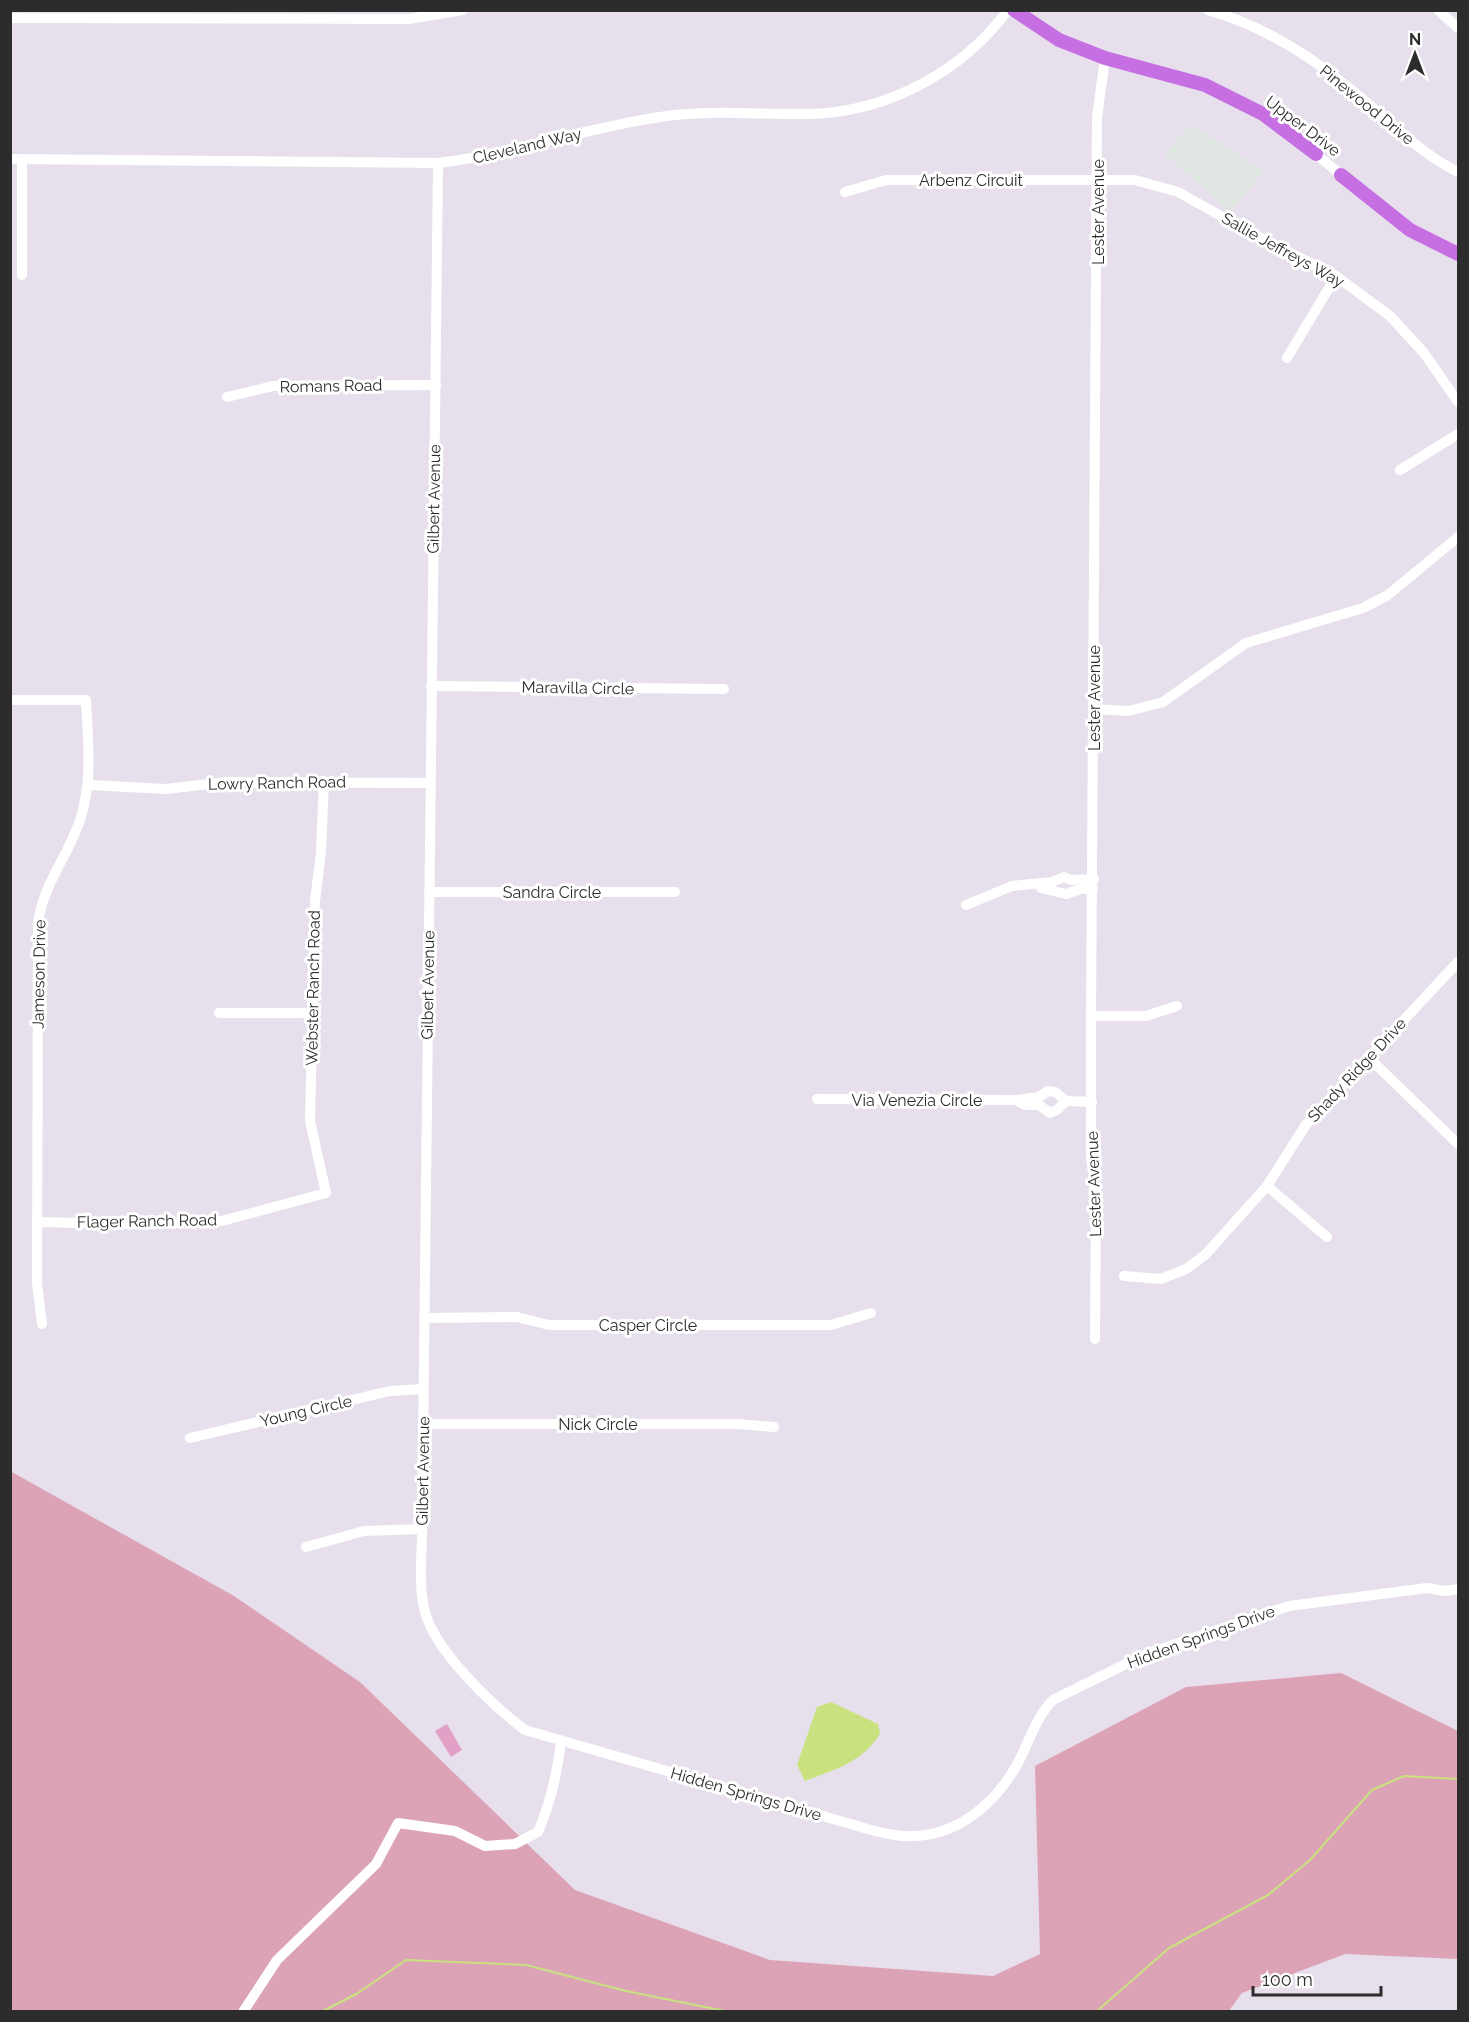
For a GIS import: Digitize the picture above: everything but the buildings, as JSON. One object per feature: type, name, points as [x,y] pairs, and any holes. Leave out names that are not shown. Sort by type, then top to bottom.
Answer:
[{"type":"main road","name":"Upper Drive","points":[[1014,10],[1059,40],[1105,58],[1205,85],[1263,114],[1316,154]]},
{"type":"main road","name":"Upper Drive","points":[[1341,175],[1410,231],[1458,254]]},
{"type":"street","points":[[10,18],[409,19],[463,10]]},
{"type":"street","name":"Cleveland Way","points":[[10,159],[438,163],[504,153],[671,115],[810,114],[846,111],[886,100],[947,70],[991,33],[1008,10]]},
{"type":"street","name":"Pinewood Drive","points":[[1208,10],[1270,35],[1308,59],[1349,88],[1399,134],[1458,172]]},
{"type":"street","points":[[1438,10],[1458,28]]},
{"type":"street","name":"Lester Avenue","points":[[1095,1339],[1096,1194],[1091,1157],[1093,709],[1098,92],[1105,58]]},
{"type":"street","name":"Upper Drive","points":[[1316,154],[1341,175]]},
{"type":"street","points":[[22,159],[22,275]]},
{"type":"street","name":"Gilbert Avenue","points":[[438,163],[422,1588],[425,1612],[433,1633],[488,1700],[525,1730],[561,1742]]},
{"type":"street","name":"Arbenz Circuit","points":[[845,192],[886,180],[1098,180]]},
{"type":"street","name":"Sallie Jeffreys Way","points":[[1098,180],[1135,180],[1178,192],[1336,276],[1390,316],[1424,353],[1458,402]]},
{"type":"street","points":[[1287,358],[1336,276]]},
{"type":"street","name":"Romans Road","points":[[227,397],[273,386],[436,385]]},
{"type":"street","points":[[1400,470],[1458,434]]},
{"type":"street","points":[[1093,709],[1129,711],[1164,702],[1246,643],[1363,608],[1388,596],[1458,537]]},
{"type":"street","name":"Maravilla Circle","points":[[431,686],[724,689]]},
{"type":"street","name":"Jameson Drive","points":[[10,700],[86,700],[89,785],[80,820],[51,877],[38,922],[37,1283],[42,1324]]},
{"type":"street","name":"Webster Ranch Road","points":[[324,781],[321,852],[315,901],[310,1121],[326,1193]]},
{"type":"street","name":"Lowry Ranch Road","points":[[89,785],[166,789],[226,782],[430,783]]},
{"type":"street","points":[[966,905],[1012,886],[1032,885],[1064,877],[1093,884]]},
{"type":"street","points":[[1032,885],[1066,894],[1093,884]]},
{"type":"street","name":"Sandra Circle","points":[[429,892],[675,892]]},
{"type":"street","name":"Shady Ridge Drive","points":[[1124,1276],[1161,1279],[1186,1269],[1205,1255],[1268,1186],[1305,1126],[1458,962]]},
{"type":"street","points":[[1091,1016],[1146,1016],[1177,1006]]},
{"type":"street","points":[[219,1013],[311,1013]]},
{"type":"street","points":[[1368,1058],[1458,1144]]},
{"type":"street","name":"Via Venezia Circle","points":[[817,1099],[1016,1100],[1039,1097],[1048,1090],[1066,1101],[1092,1102]]},
{"type":"street","name":"Via Venezia Circle","points":[[1016,1100],[1024,1105],[1039,1105],[1050,1113],[1058,1110],[1066,1101]]},
{"type":"street","points":[[1268,1186],[1327,1238]]},
{"type":"street","name":"Flager Ranch Road","points":[[37,1222],[120,1224],[222,1221],[326,1193]]},
{"type":"street","name":"Casper Circle","points":[[424,1318],[517,1317],[549,1325],[831,1325],[871,1313]]},
{"type":"street","name":"Young Circle","points":[[189,1438],[390,1391],[423,1389]]},
{"type":"street","name":"Nick Circle","points":[[423,1424],[738,1424],[774,1427]]},
{"type":"street","points":[[306,1547],[364,1531],[422,1529]]},
{"type":"street","name":"Hidden Springs Drive","points":[[561,1742],[854,1825],[895,1835],[926,1834],[956,1826],[977,1814],[995,1797],[1019,1759],[1044,1709],[1053,1700],[1146,1654],[1289,1606],[1427,1588],[1445,1591],[1458,1589]]},
{"type":"street","points":[[243,2012],[277,1960],[376,1864],[398,1823],[455,1831],[485,1846],[514,1844],[538,1832],[550,1804],[557,1775],[561,1742]]},
{"type":"shaded area","points":[[1191,124],[1264,171],[1231,212],[1164,154]]},
{"type":"shaded area","points":[[10,1471],[234,1596],[360,1682],[575,1890],[770,1960],[993,1976],[1040,1954],[1035,1766],[1186,1687],[1341,1673],[1458,1731],[1458,1959],[1345,1954],[1242,1993],[1228,2012],[11,2011]]},
{"type":"shaded area","points":[[831,1702],[878,1724],[880,1734],[865,1752],[847,1764],[805,1781],[797,1765],[817,1707]]},
{"type":"shaded area","points":[[447,1724],[462,1750],[451,1757],[435,1731]]},
{"type":"waterway","points":[[1096,2012],[1169,1948],[1268,1895],[1310,1860],[1372,1790],[1404,1776],[1458,1779]]},
{"type":"waterway","points":[[321,2012],[358,1993],[406,1960],[526,1965],[626,1991],[730,2012]]}]
